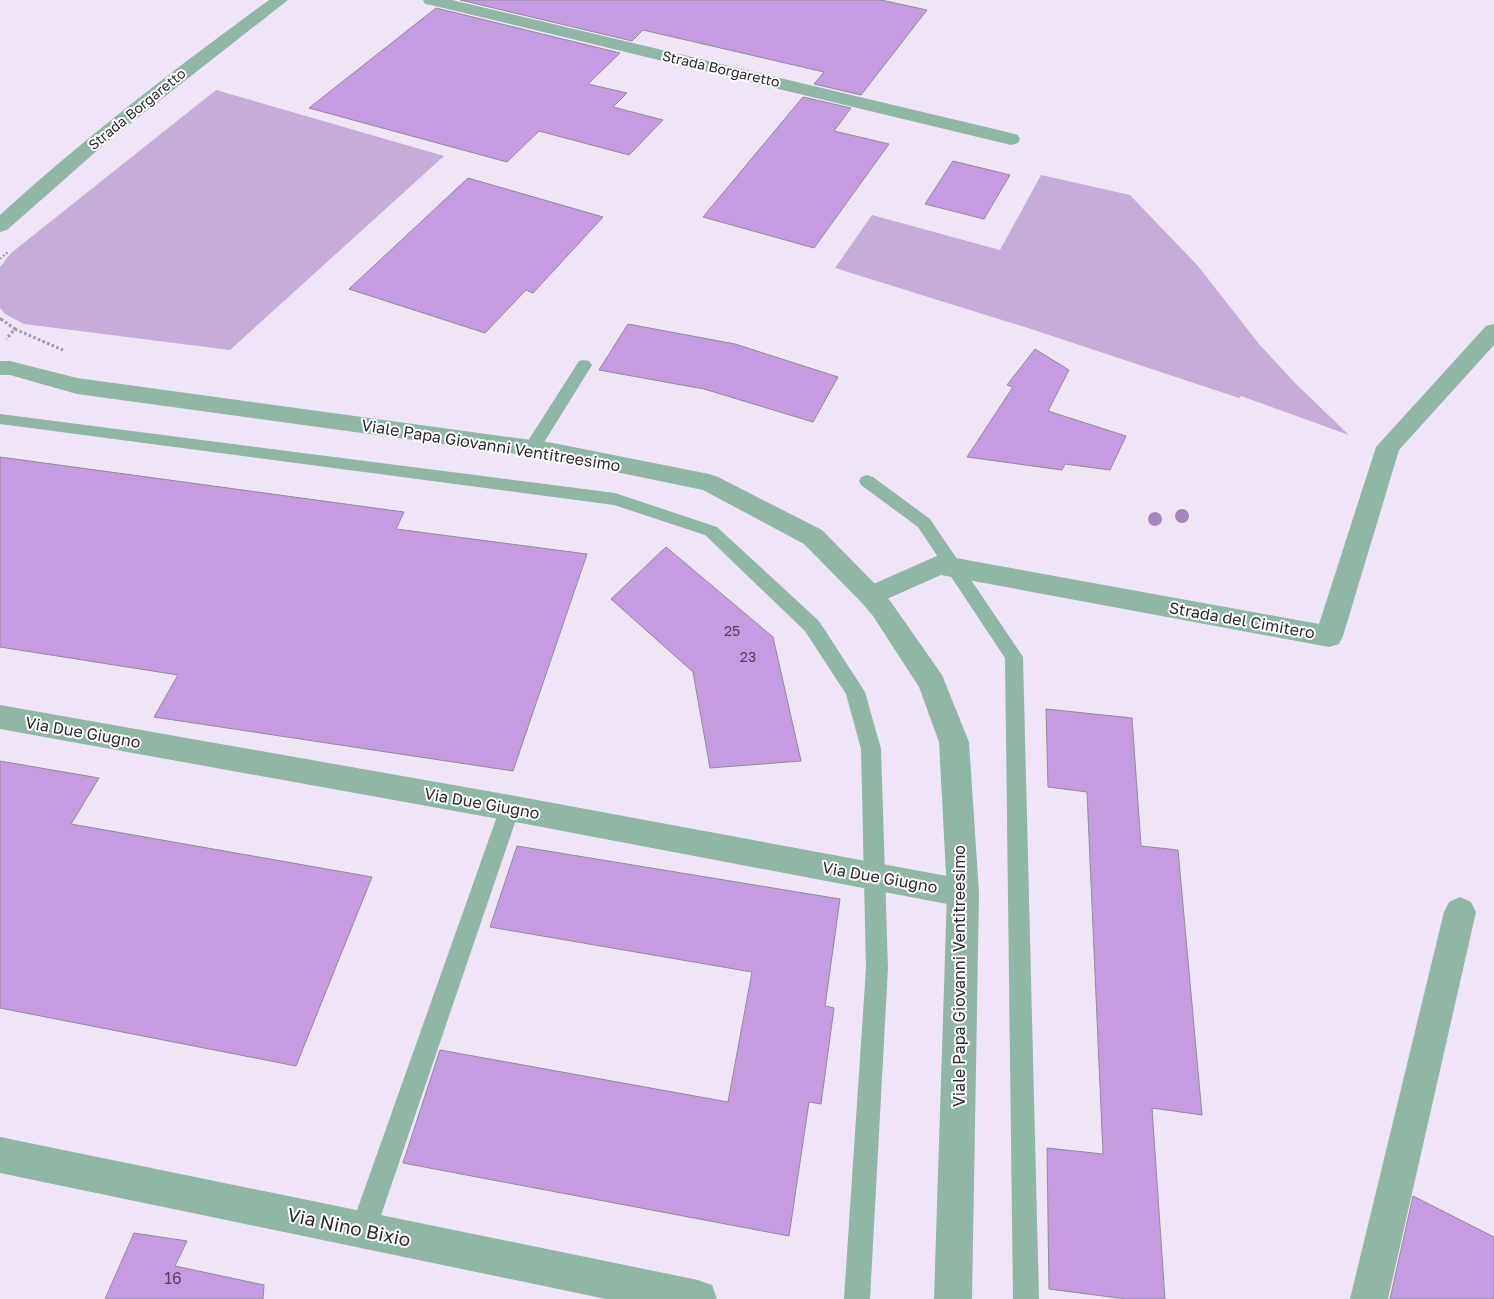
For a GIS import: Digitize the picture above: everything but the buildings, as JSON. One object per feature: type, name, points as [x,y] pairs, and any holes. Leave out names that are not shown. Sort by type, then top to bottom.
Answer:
[{"type":"street","name":"Strada Borgaretto","points":[[0,226],[35,192],[196,62],[280,0]]},
{"type":"street","name":"Strada Borgaretto","points":[[431,0],[1011,138]]},
{"type":"street","name":"Strada del Cimitero","points":[[871,596],[939,565],[954,566],[1329,636],[1388,447],[1494,331]]},
{"type":"street","name":"Viale Papa Giovanni Ventitreesimo","points":[[4,359],[77,386],[532,448],[709,483],[814,537],[882,609],[932,683],[954,742],[963,893],[953,1299]]},
{"type":"street","name":"Via Due Giugno","points":[[0,718],[510,808],[963,893]]},
{"type":"street","points":[[1369,1299],[1460,912]]},
{"type":"street","name":"Via Nino Bixio","points":[[0,1155],[698,1299]]},
{"type":"lane","points":[[532,448],[584,365]]},
{"type":"lane","points":[[0,419],[615,499],[711,531],[812,626],[855,692],[871,749],[877,968],[857,1299]]},
{"type":"lane","points":[[867,481],[924,523],[1014,658],[1026,1299]]},
{"type":"lane","points":[[363,1230],[510,808]]},
{"type":"path","points":[[0,318],[15,329],[4,359]]},
{"type":"shaded area","points":[[216,90],[444,156],[230,350],[24,324],[5,314],[0,308],[0,267],[11,253]]},
{"type":"shaded area","points":[[1041,175],[1130,195],[1198,266],[1259,344],[1296,384],[1349,435],[1241,396],[1239,398],[1028,328],[835,268],[872,215],[1000,250]]}]
